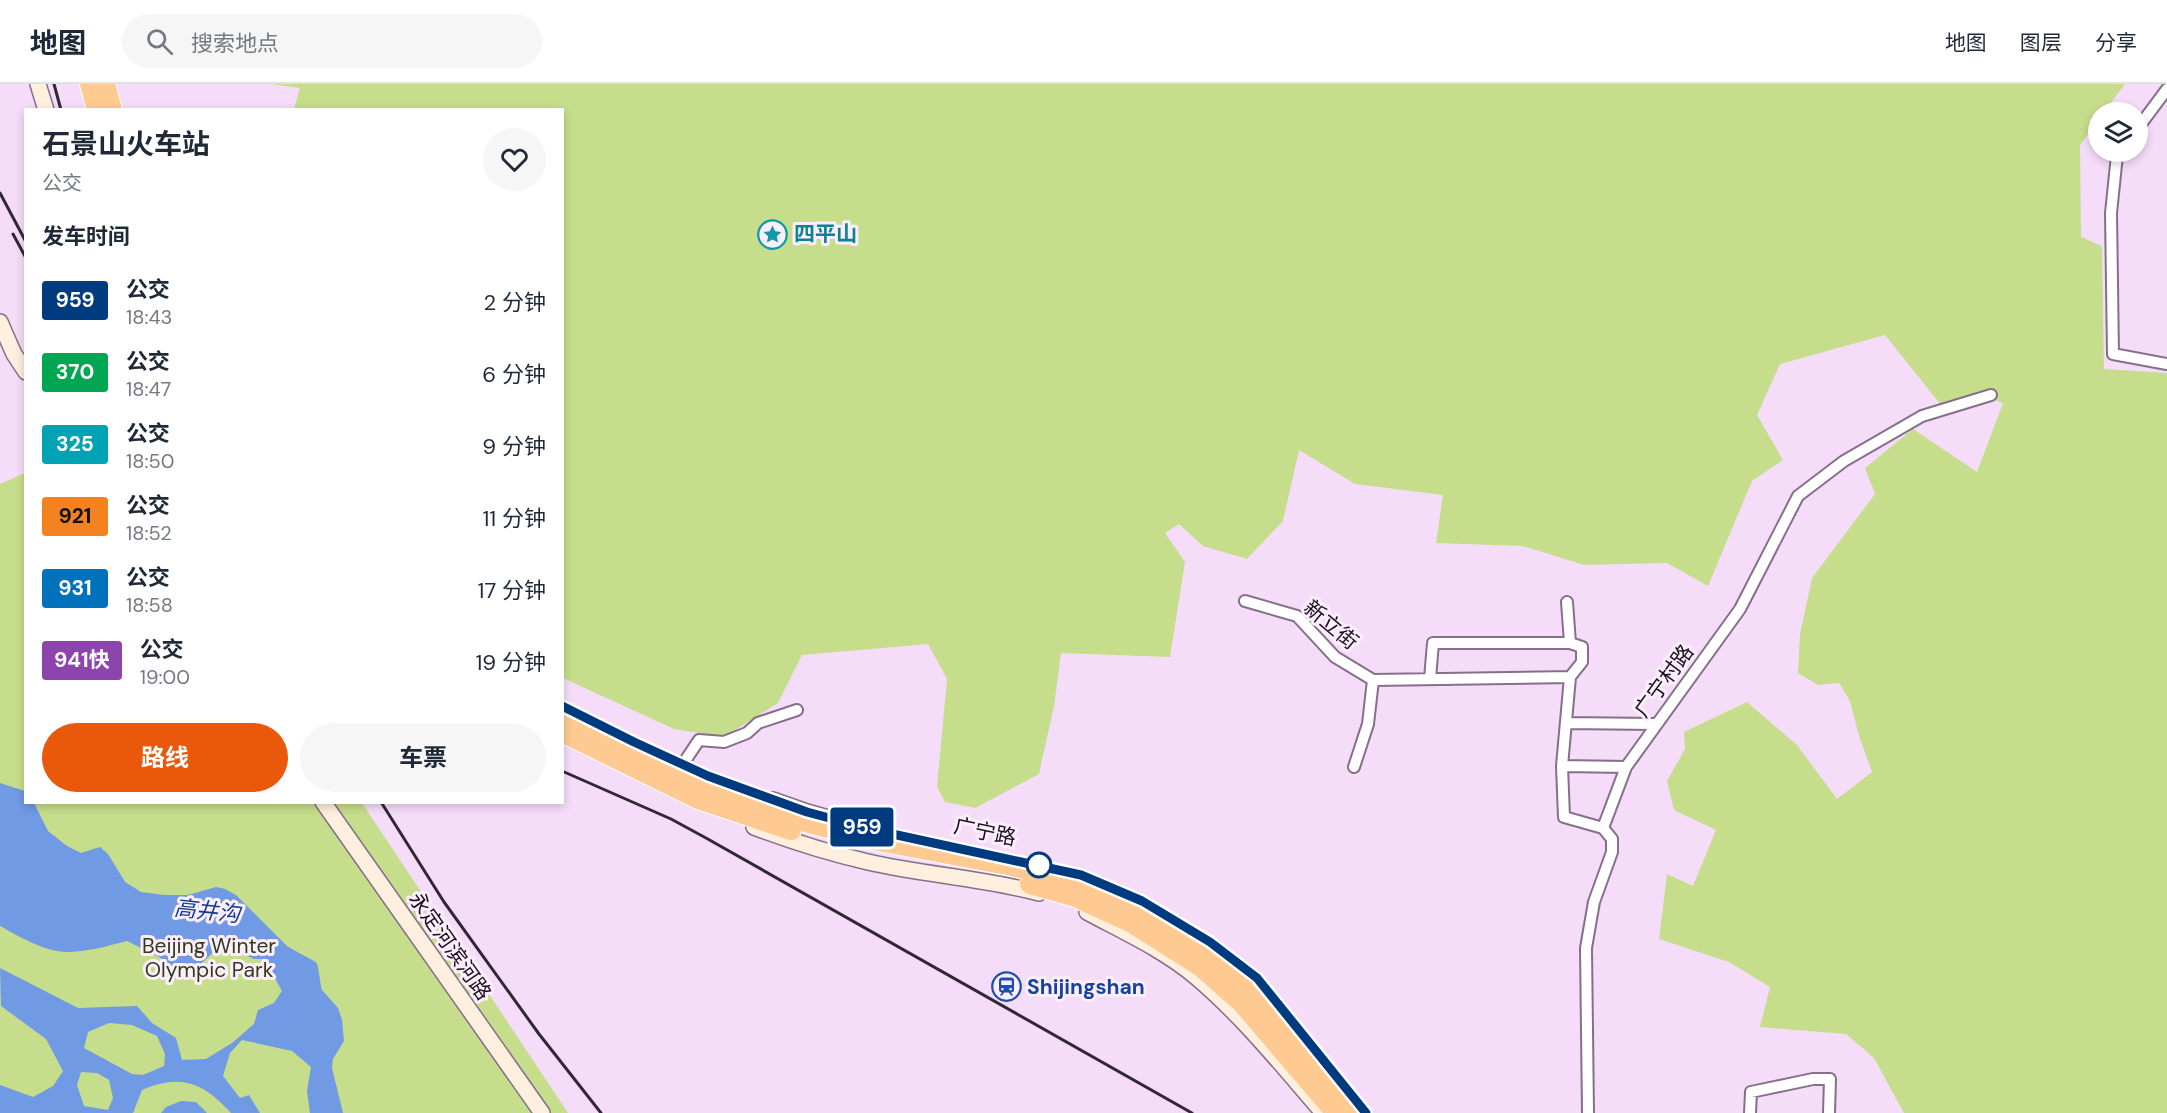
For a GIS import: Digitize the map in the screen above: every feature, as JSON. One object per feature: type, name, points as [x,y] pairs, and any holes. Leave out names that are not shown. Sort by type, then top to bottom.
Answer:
[{"type":"highway","points":[[88,84],[95,108]]},
{"type":"highway","points":[[105,84],[111,108]]},
{"type":"highway","points":[[564,715],[705,783],[802,821],[873,840],[1012,866],[1079,883],[1140,907],[1207,949],[1252,986],[1357,1113]]},
{"type":"highway","points":[[564,733],[698,799],[799,832],[873,852],[1039,886],[1075,897],[1132,923],[1200,966],[1242,1003],[1336,1113]]},
{"type":"street","points":[[38,84],[45,108]]},
{"type":"street","points":[[113,84],[120,108]]},
{"type":"street","points":[[2148,115],[2167,89]]},
{"type":"street","points":[[2115,162],[2111,213],[2113,354],[2167,364]]},
{"type":"street","points":[[0,322],[14,354],[24,369]]},
{"type":"street","name":"广宁村路","points":[[1603,828],[1626,767],[1740,609],[1798,496],[1844,461],[1922,416],[1991,395]]},
{"type":"street","name":"新立街","points":[[1245,601],[1297,616],[1335,657],[1373,680]]},
{"type":"street","points":[[1567,602],[1570,642]]},
{"type":"street","points":[[1430,679],[1432,642],[1570,642],[1582,647],[1582,662],[1569,677],[1562,766],[1564,817],[1603,828],[1612,838],[1612,852],[1594,902],[1586,948],[1588,1113]]},
{"type":"street","points":[[1354,767],[1368,724],[1373,680],[1569,677]]},
{"type":"street","name":"广宁路","points":[[564,707],[708,776],[807,812],[874,830],[1081,875],[1142,901],[1210,942],[1257,978],[1366,1113]]},
{"type":"street","points":[[683,764],[699,740],[724,742],[747,733],[759,723],[796,710]]},
{"type":"street","points":[[1566,723],[1656,724]]},
{"type":"street","points":[[564,742],[698,805],[795,843],[869,862],[1009,885],[1045,894],[1078,907],[1131,934],[1194,976],[1239,1016],[1323,1113]]},
{"type":"street","points":[[1562,766],[1626,767]]},
{"type":"street","name":"永定河滨河路","points":[[324,804],[542,1113]]},
{"type":"street","points":[[1750,1113],[1751,1092],[1813,1079],[1830,1079],[1829,1113]]},
{"type":"green space","points":[[272,84],[2125,84],[2112,102],[2088,102],[2088,134],[2080,145],[2081,237],[2102,246],[2104,369],[2167,373],[2167,1113],[1904,1113],[1874,1058],[1846,1034],[1760,1027],[1770,987],[1729,962],[1659,939],[1667,874],[1693,886],[1716,830],[1674,810],[1667,781],[1685,749],[1684,732],[1747,702],[1797,745],[1837,799],[1872,772],[1850,701],[1839,683],[1818,685],[1798,673],[1800,634],[1812,578],[1875,494],[1865,468],[1913,429],[1977,472],[2003,403],[1977,395],[1941,405],[1885,335],[1780,364],[1757,415],[1783,460],[1752,481],[1708,586],[1667,563],[1584,565],[1523,546],[1436,543],[1443,495],[1355,484],[1299,450],[1283,521],[1247,559],[1203,546],[1179,524],[1165,533],[1185,562],[1170,657],[1061,653],[1054,706],[1039,774],[975,808],[945,802],[937,787],[947,679],[928,644],[802,655],[778,703],[724,737],[674,729],[564,678],[564,108],[294,108],[300,88]]},
{"type":"green space","name":"Beijing Winter Olympic Park","points":[[24,473],[24,804],[363,804],[568,1113],[0,1113],[0,484]]},
{"type":"water","points":[[0,783],[24,791],[24,804],[34,804],[48,831],[67,846],[81,853],[100,847],[108,854],[125,882],[141,892],[188,895],[216,887],[236,895],[287,946],[338,1008],[344,1041],[333,1059],[332,1068],[343,1113],[310,1113],[307,1091],[311,1067],[292,1051],[242,1040],[230,1053],[223,1076],[240,1098],[249,1095],[260,1113],[231,1113],[201,1088],[191,1084],[169,1082],[142,1090],[133,1113],[0,1113],[0,1085],[33,1097],[53,1086],[63,1071],[46,1039],[1,1006],[0,968],[78,1008],[137,1006],[152,1023],[176,1038],[182,1060],[206,1059],[232,1043],[254,1024],[258,1010],[274,1003],[282,991],[264,959],[254,959],[239,952],[217,949],[194,970],[176,973],[167,969],[161,958],[127,941],[82,951],[66,952],[32,943],[0,926]],"holes":[[[109,1023],[132,1025],[157,1036],[165,1054],[164,1066],[143,1075],[132,1074],[84,1048],[88,1032]],[[81,1072],[97,1073],[109,1080],[113,1098],[108,1110],[84,1106],[77,1085]]]},
{"type":"water","points":[[181,1101],[196,1102],[207,1113],[161,1113],[166,1107]]},
{"type":"waterway","name":"高井沟","points":[[281,952],[310,968],[315,999]]},
{"type":"railway","points":[[54,84],[60,108]]},
{"type":"railway","points":[[0,193],[24,238]]},
{"type":"railway","points":[[13,234],[24,254]]},
{"type":"railway","points":[[564,772],[671,819],[706,838],[1192,1113]]},
{"type":"railway","points":[[382,804],[444,902],[539,1034],[601,1113]]},
{"type":"bus line","name":"959","points":[[564,707],[708,776],[807,812],[874,830],[1081,875],[1142,901],[1210,942],[1257,978],[1366,1113]]},
{"type":"place","name":"四平山","points":[[773,234]]},
{"type":"place","name":"Shijingshan","points":[[1006,987]]}]
